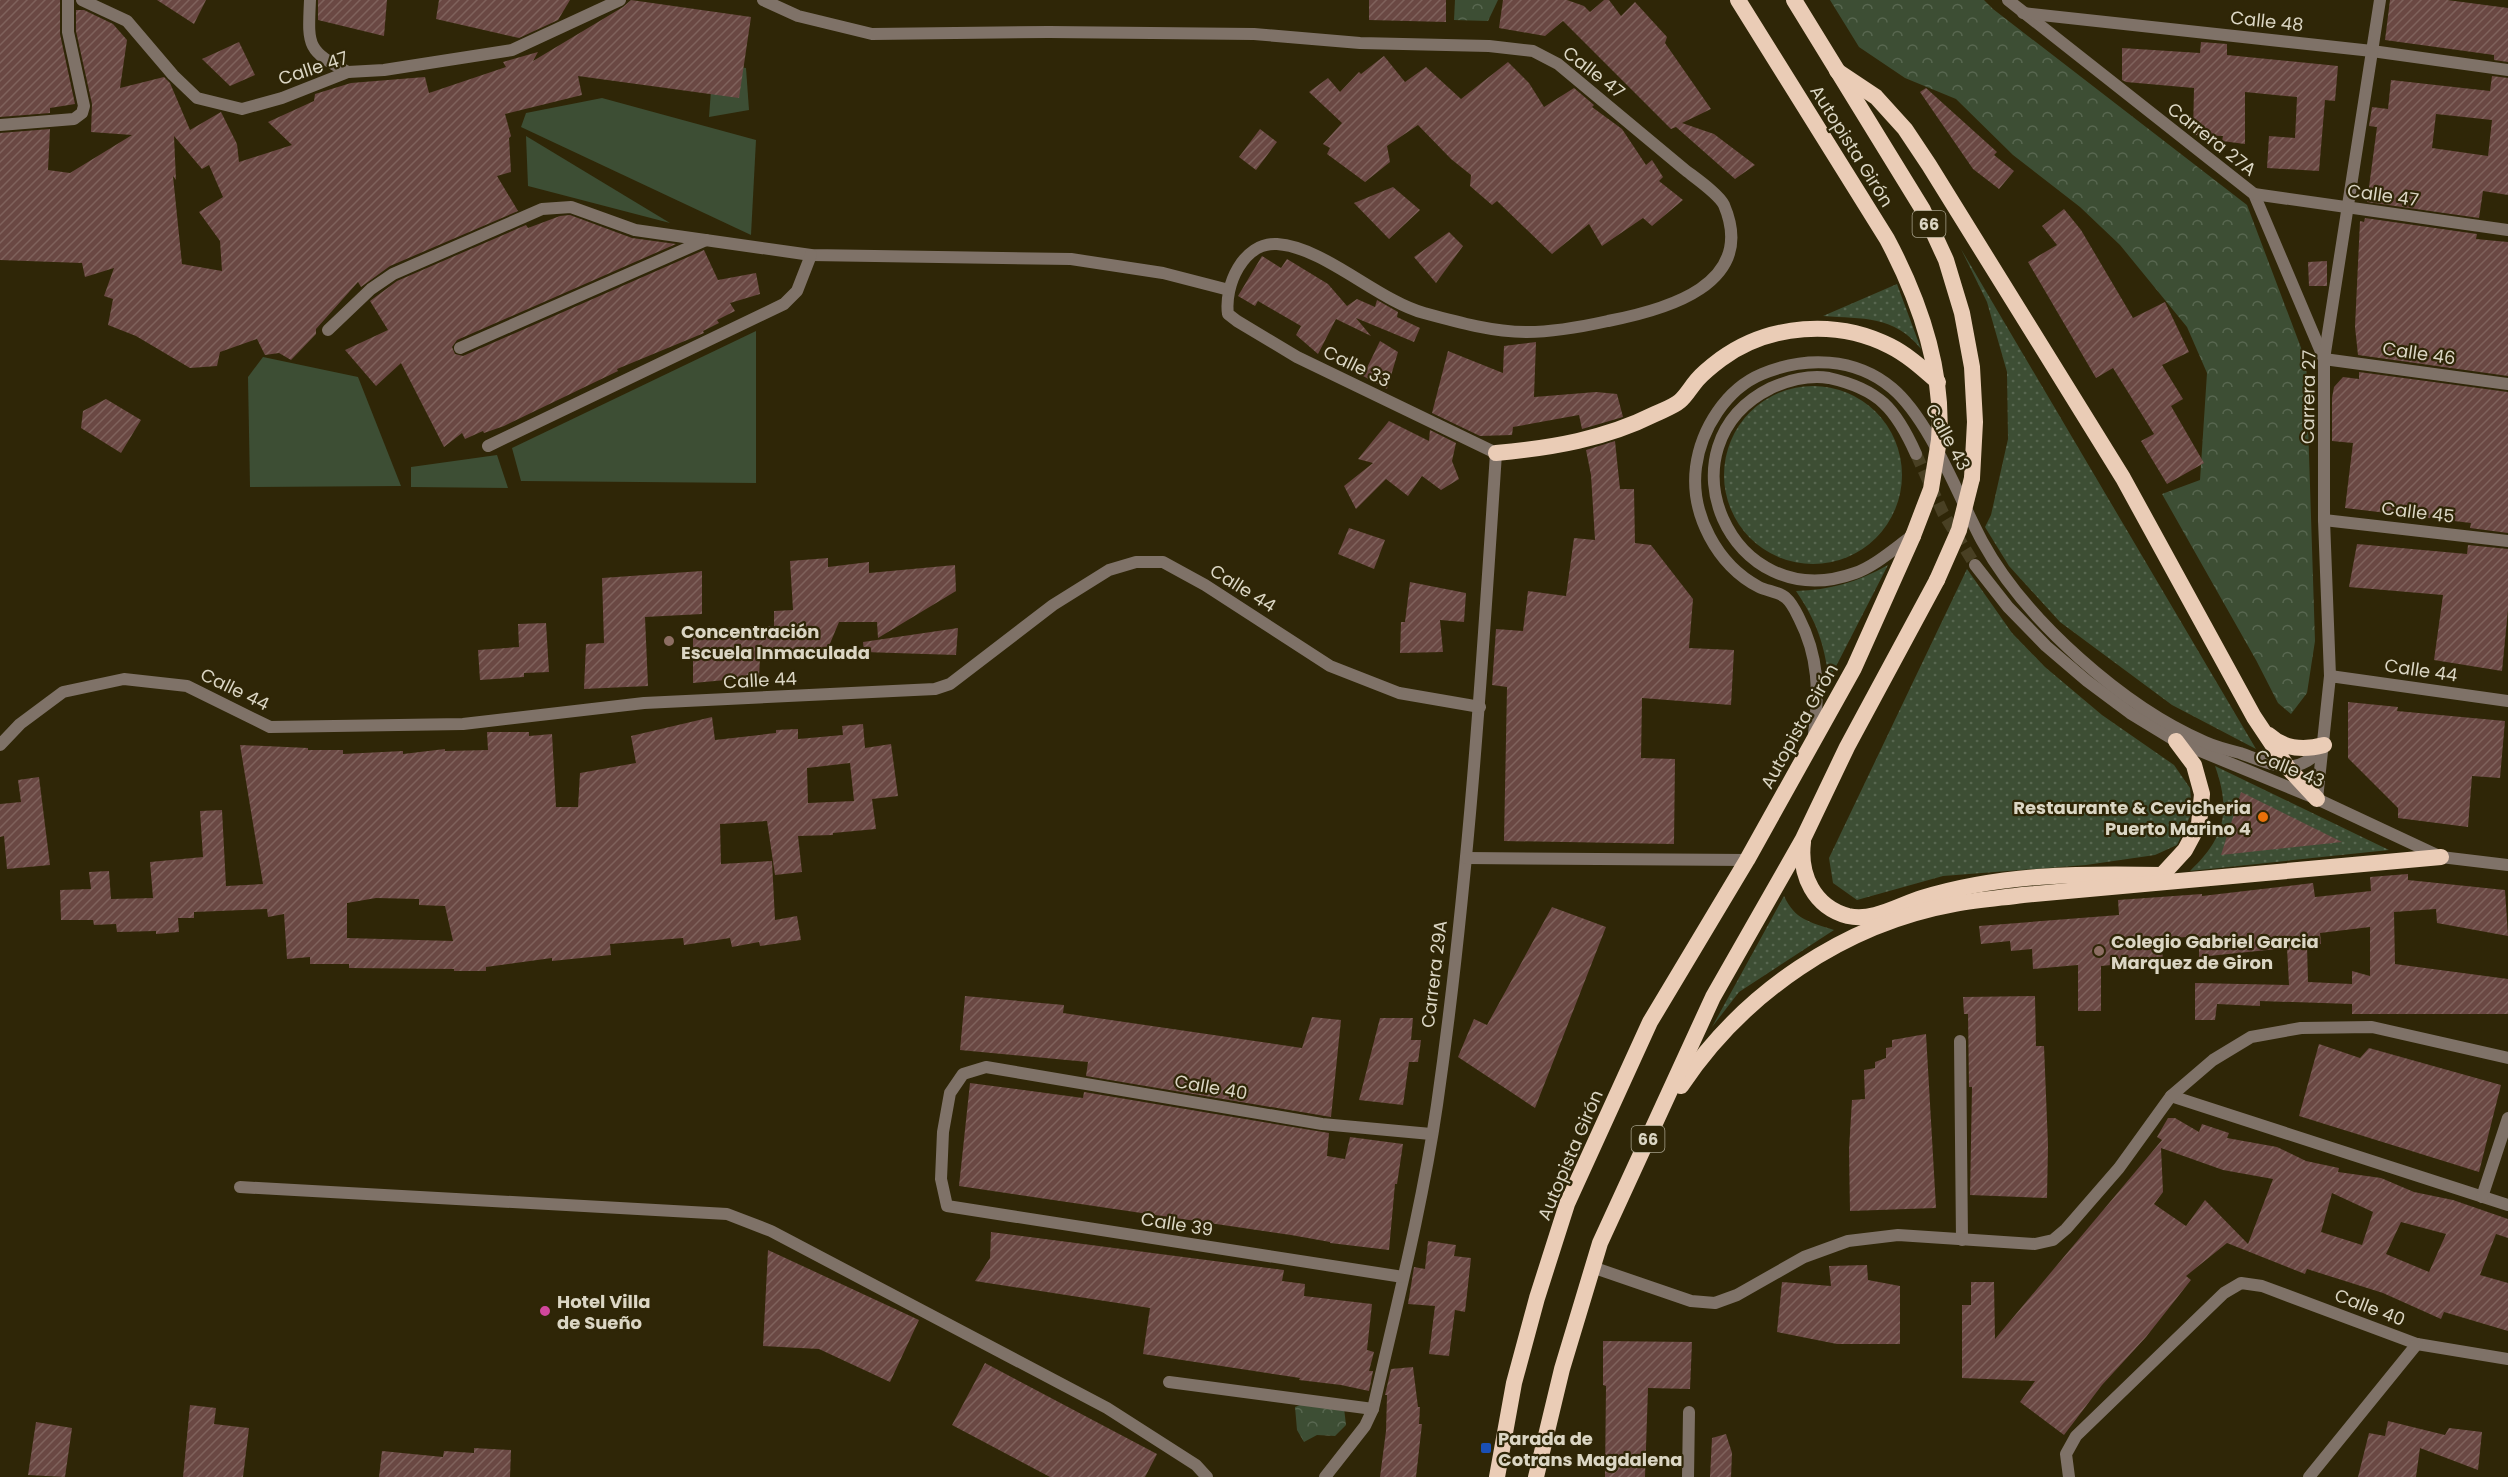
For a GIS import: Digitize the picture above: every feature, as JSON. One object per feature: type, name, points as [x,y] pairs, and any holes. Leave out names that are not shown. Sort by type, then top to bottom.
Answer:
[{"type":"highway","name":"Autopista Girón","points":[[1497,1477],[1514,1383],[1537,1298],[1567,1204],[1650,1022],[1747,860],[1854,668],[1913,536],[1931,489],[1939,440],[1941,415],[1938,382],[1920,309],[1905,273],[1887,239],[1738,0]]},
{"type":"highway","name":"Autopista Girón","points":[[1536,1477],[1562,1369],[1600,1243],[1713,997],[1803,839],[1847,747],[1937,580],[1959,530],[1972,478],[1975,422],[1972,367],[1962,313],[1946,260],[1923,210],[1794,0]]},
{"type":"highway","points":[[1838,71],[1876,97],[1905,129],[1929,165],[2123,478],[2254,717],[2288,768],[2318,799]]},
{"type":"highway","points":[[1496,453],[1563,445],[1637,423],[1680,401],[1699,378],[1721,359],[1747,344],[1775,334],[1804,329],[1834,329],[1863,335],[1891,346],[1916,362],[1938,382]]},
{"type":"highway","points":[[2263,730],[2285,745],[2298,749],[2324,745]]},
{"type":"highway","points":[[1803,839],[1801,858],[1805,878],[1815,895],[1830,908],[1848,916],[1868,918],[1923,898],[2002,881],[2082,873],[2162,875],[2185,850],[2199,824],[2202,794],[2194,765],[2176,741]]},
{"type":"highway","points":[[1653,1130],[1702,1055],[1765,992],[1839,942],[1883,925],[1954,904],[2023,895],[2441,857]]},
{"type":"street","points":[[0,125],[74,119],[82,112],[84,106],[68,32],[68,0]]},
{"type":"street","name":"Calle 47","points":[[82,0],[127,21],[173,75],[197,98],[242,109],[282,98],[348,72],[384,70],[512,50],[620,0]]},
{"type":"street","points":[[310,0],[309,25],[313,48],[322,59],[348,72]]},
{"type":"street","name":"Calle 47","points":[[763,0],[798,16],[872,34],[1049,32],[1254,34],[1360,43],[1489,46],[1533,51],[1558,64],[1724,203],[1730,228],[1729,258],[1720,272],[1694,294],[1671,305],[1642,314],[1566,330],[1526,332],[1491,328],[1422,312],[1387,296],[1307,252],[1276,244],[1260,248],[1249,255],[1237,269],[1229,290]]},
{"type":"street","name":"Carrera 27A","points":[[2008,0],[2254,194],[2324,359]]},
{"type":"street","name":"Carrera 27","points":[[2318,799],[2330,676],[2324,520],[2324,359],[2380,0]]},
{"type":"street","name":"Calle 48","points":[[2022,13],[2372,51],[2508,69]]},
{"type":"street","name":"Calle 47","points":[[2254,194],[2508,230]]},
{"type":"street","points":[[328,330],[371,289],[393,274],[542,209],[571,207],[635,230],[811,255],[1071,259],[1163,273],[1229,290]]},
{"type":"street","points":[[460,348],[707,240]]},
{"type":"street","points":[[488,446],[784,304],[797,291],[811,255]]},
{"type":"street","name":"Calle 33","points":[[1229,290],[1228,314],[1237,321],[1297,357],[1496,453]]},
{"type":"street","name":"Calle 46","points":[[2324,359],[2508,384]]},
{"type":"street","name":"Calle 43","points":[[1813,741],[1818,684],[1816,666],[1805,629],[1786,597],[1759,587],[1736,571],[1717,549],[1703,524],[1696,497],[1696,469],[1702,441],[1715,415],[1733,394],[1756,377],[1773,369],[1810,361],[1839,363],[1866,372],[1890,387],[1911,406],[1984,545],[2019,594],[2059,638],[2103,679],[2153,713],[2205,742],[2288,768],[2302,765],[2315,757],[2324,745]]},
{"type":"street","name":"Calle 43","points":[[1913,536],[1857,573],[1824,581],[1791,578],[1760,565],[1736,543],[1719,514],[1713,482],[1718,449],[1732,419],[1756,396],[1786,381],[1819,376],[1852,383],[1880,399],[1903,424],[1916,454]]},
{"type":"street","name":"Carrera 29A","points":[[1325,1477],[1365,1426],[1373,1409],[1410,1253],[1438,1095],[1466,858],[1480,707],[1496,453]]},
{"type":"street","name":"Calle 45","points":[[2324,520],[2508,541]]},
{"type":"street","name":"Calle 44","points":[[0,745],[20,724],[63,692],[124,679],[187,686],[270,726],[464,724],[644,704],[935,689],[950,684],[1053,605],[1109,570],[1136,561],[1163,562],[1204,585],[1330,666],[1399,693],[1480,707]]},
{"type":"street","name":"Calle 43","points":[[1975,565],[2008,607],[2062,660],[2130,713],[2176,741],[2318,799],[2441,857],[2508,865]]},
{"type":"street","name":"Calle 44","points":[[2330,676],[2508,701]]},
{"type":"street","points":[[1466,858],[1747,860]]},
{"type":"street","points":[[1592,1267],[1691,1301],[1715,1303],[1737,1295],[1804,1257],[1848,1241],[1898,1235],[2035,1244],[2053,1240],[2066,1229],[2119,1168],[2171,1096],[2213,1060],[2251,1037],[2301,1028],[2372,1027],[2508,1058]]},
{"type":"street","points":[[1960,1041],[1962,1240]]},
{"type":"street","name":"Calle 40","points":[[946,1206],[941,1179],[943,1132],[950,1093],[963,1074],[986,1067],[1322,1124],[1431,1134]]},
{"type":"street","points":[[2171,1096],[2508,1205]]},
{"type":"street","points":[[2482,1197],[2508,1118]]},
{"type":"street","points":[[240,1187],[727,1214],[771,1231],[1107,1408],[1196,1465],[1207,1477]]},
{"type":"street","name":"Calle 39","points":[[946,1206],[1403,1277]]},
{"type":"street","name":"Calle 40","points":[[2069,1477],[2066,1454],[2076,1436],[2224,1293],[2241,1283],[2262,1286],[2417,1344],[2508,1359]]},
{"type":"street","points":[[2309,1477],[2417,1344]]},
{"type":"street","points":[[1169,1382],[1373,1409]]},
{"type":"street","points":[[1688,1477],[1689,1412]]},
{"type":"green space","points":[[1455,0],[1498,0],[1488,21],[1454,20]]},
{"type":"green space","points":[[1830,0],[1984,0],[2247,205],[2306,361],[2315,641],[2307,693],[2291,714],[2278,703],[2162,494],[2200,480],[2207,373],[2187,327],[2120,245],[2080,207],[2013,155],[1956,99],[1905,78],[1859,47]]},
{"type":"green space","points":[[713,64],[746,68],[749,110],[709,117]]},
{"type":"green space","points":[[602,98],[756,140],[751,235],[521,127],[526,113]]},
{"type":"green space","points":[[526,136],[670,223],[528,186]]},
{"type":"green space","points":[[1961,249],[2256,749],[2172,705],[2060,622],[2009,566],[1985,527],[1991,515],[2008,439],[2007,372],[1987,302]]},
{"type":"green space","points":[[1897,284],[1921,349],[1911,338],[1889,324],[1864,319],[1823,316]]},
{"type":"green space","points":[[756,331],[756,483],[521,481],[512,448]]},
{"type":"green space","points":[[263,357],[358,377],[401,486],[250,487],[248,377]]},
{"type":"green space","points":[[1813,386],[1830,387],[1847,392],[1876,412],[1896,441],[1901,458],[1901,492],[1896,509],[1876,538],[1847,558],[1830,563],[1813,564],[1796,563],[1779,558],[1750,538],[1730,509],[1725,492],[1724,475],[1725,458],[1730,441],[1750,412],[1779,392],[1796,387]]},
{"type":"green space","points":[[497,455],[508,488],[411,487],[411,467]]},
{"type":"green space","points":[[1888,565],[1829,680],[1825,655],[1818,633],[1796,591],[1843,584]]},
{"type":"green space","points":[[1967,569],[2012,633],[2045,667],[2102,715],[2174,765],[2190,788],[2192,812],[2177,845],[2155,855],[2086,865],[1943,876],[1857,900],[1833,883],[1829,858]]},
{"type":"green space","points":[[2215,766],[2389,850],[2190,871],[2211,847],[2222,823],[2223,797]]},
{"type":"green space","points":[[1784,896],[1798,915],[1834,930],[1739,992],[1712,1027]]},
{"type":"green space","points":[[1305,1403],[1344,1408],[1346,1425],[1335,1436],[1317,1435],[1304,1442],[1297,1430],[1295,1407]]},
{"type":"building","points":[[0,0],[60,0],[60,34],[75,104],[50,108],[50,113],[0,117]]},
{"type":"building","points":[[157,0],[206,0],[194,24]]},
{"type":"building","points":[[318,0],[387,0],[384,36],[318,20]]},
{"type":"building","points":[[439,0],[570,0],[558,20],[519,38],[436,19]]},
{"type":"building","points":[[631,0],[751,17],[739,98],[578,76],[582,95],[505,114],[511,136],[509,138],[511,172],[497,176],[518,211],[390,266],[361,287],[358,282],[316,329],[316,334],[291,360],[279,353],[265,355],[257,339],[220,352],[217,366],[190,368],[136,336],[108,325],[113,299],[104,296],[114,268],[85,277],[82,263],[0,260],[0,133],[50,129],[48,170],[70,173],[132,135],[91,132],[92,104],[76,31],[76,10],[84,10],[113,24],[127,40],[120,88],[164,77],[170,83],[190,130],[221,112],[237,144],[239,162],[292,145],[268,122],[314,101],[315,94],[351,83],[425,77],[429,93],[506,67],[503,62],[538,52],[533,61]],"holes":[[[174,136],[202,169],[209,165],[223,197],[199,212],[220,241],[222,271],[182,264],[173,176],[176,180]]]},
{"type":"building","points":[[1369,0],[1446,0],[1446,22],[1369,20]]},
{"type":"building","points":[[1503,0],[1567,0],[1584,6],[1590,12],[1604,0],[1609,0],[1621,16],[1635,2],[1667,37],[1665,43],[1711,109],[1682,123],[1714,134],[1755,165],[1735,179],[1676,127],[1671,129],[1563,21],[1545,36],[1499,28]]},
{"type":"building","points":[[2390,0],[2447,0],[2508,8],[2508,62],[2494,60],[2494,55],[2385,40]]},
{"type":"building","points":[[239,42],[255,75],[230,86],[202,59]]},
{"type":"building","points":[[2201,42],[2227,44],[2227,55],[2338,66],[2335,101],[2325,100],[2319,171],[2267,168],[2269,136],[2295,138],[2297,97],[2245,92],[2245,144],[2222,141],[2223,136],[2193,135],[2194,88],[2122,80],[2122,48],[2200,53]]},
{"type":"building","points":[[1384,56],[1405,82],[1426,67],[1461,99],[1508,62],[1529,83],[1544,107],[1574,88],[1594,105],[1592,107],[1622,129],[1646,165],[1652,160],[1663,177],[1659,181],[1683,200],[1652,226],[1643,218],[1602,246],[1589,224],[1552,254],[1497,201],[1492,205],[1470,186],[1471,175],[1451,159],[1418,125],[1387,146],[1390,162],[1365,182],[1327,154],[1330,148],[1323,144],[1342,123],[1309,92],[1328,78],[1340,92],[1359,72],[1361,74]]},
{"type":"building","points":[[2492,76],[2508,78],[2508,195],[2483,191],[2479,218],[2367,202],[2377,127],[2369,126],[2372,107],[2388,109],[2391,80],[2490,91]],"holes":[[[2436,114],[2492,120],[2488,156],[2432,148]]]},
{"type":"building","points":[[1926,88],[1997,152],[1994,155],[2014,171],[1999,189],[1973,169],[1920,92]]},
{"type":"building","points":[[1260,129],[1277,142],[1256,170],[1239,157]]},
{"type":"building","points":[[1393,187],[1420,210],[1389,239],[1354,203]]},
{"type":"building","points":[[2064,209],[2081,230],[2133,318],[2165,302],[2189,352],[2162,365],[2183,399],[2171,406],[2204,463],[2167,484],[2141,441],[2154,434],[2113,368],[2096,378],[2028,262],[2057,245],[2042,226]]},
{"type":"building","points":[[570,215],[632,238],[676,244],[457,340],[452,347],[455,354],[463,356],[704,250],[718,280],[756,273],[760,294],[730,303],[735,311],[717,320],[719,323],[703,331],[704,333],[617,369],[618,371],[504,426],[484,433],[483,431],[465,439],[462,433],[444,447],[401,363],[376,386],[345,350],[388,330],[370,301],[397,281],[526,225],[528,228],[560,216]]},
{"type":"building","points":[[2365,218],[2477,234],[2476,239],[2508,242],[2508,376],[2358,355],[2355,327],[2360,221],[2364,222]]},
{"type":"building","points":[[1449,232],[1463,246],[1436,283],[1414,257]]},
{"type":"building","points":[[1262,256],[1281,268],[1287,259],[1328,284],[1347,306],[1357,299],[1375,307],[1377,300],[1398,312],[1397,317],[1420,328],[1414,342],[1356,318],[1371,336],[1336,319],[1318,354],[1296,335],[1301,326],[1258,301],[1255,306],[1238,296]]},
{"type":"building","points":[[2327,261],[2327,286],[2309,286],[2308,262]]},
{"type":"building","points":[[1380,341],[1398,352],[1387,389],[1363,376]]},
{"type":"building","points":[[1536,342],[1534,397],[1596,392],[1617,394],[1623,417],[1582,429],[1579,415],[1513,427],[1512,435],[1480,436],[1432,413],[1448,351],[1503,373],[1504,346]]},
{"type":"building","points":[[2359,372],[2508,392],[2508,533],[2470,528],[2471,523],[2345,508],[2353,443],[2332,441],[2332,398],[2334,387],[2343,377],[2359,379]]},
{"type":"building","points":[[106,399],[141,420],[121,453],[81,428],[83,411]]},
{"type":"building","points":[[1389,421],[1429,441],[1430,430],[1456,443],[1452,461],[1459,479],[1441,490],[1422,476],[1408,496],[1386,479],[1356,509],[1344,486],[1373,463],[1358,459]]},
{"type":"building","points":[[1615,441],[1620,489],[1634,489],[1635,543],[1651,545],[1693,599],[1689,648],[1734,650],[1731,705],[1642,698],[1641,758],[1675,759],[1674,844],[1504,841],[1507,687],[1492,685],[1496,629],[1523,631],[1528,591],[1566,596],[1574,538],[1595,540],[1591,475],[1586,450]]},
{"type":"building","points":[[1349,528],[1385,540],[1374,569],[1338,554]]},
{"type":"building","points":[[2357,544],[2467,554],[2468,545],[2508,549],[2508,610],[2502,671],[2434,660],[2443,595],[2349,587]]},
{"type":"building","points":[[828,558],[828,567],[869,562],[869,573],[955,565],[956,591],[878,638],[877,622],[839,622],[824,658],[760,658],[759,677],[693,683],[693,629],[774,626],[774,611],[793,610],[790,561]]},
{"type":"building","points":[[702,571],[702,614],[645,617],[648,686],[584,689],[586,644],[604,643],[602,578]]},
{"type":"building","points":[[1410,582],[1466,593],[1464,622],[1440,620],[1443,652],[1400,653],[1401,622],[1405,622]]},
{"type":"building","points":[[546,623],[549,672],[524,673],[524,677],[480,680],[478,650],[519,647],[518,624]]},
{"type":"building","points":[[958,628],[956,655],[864,652],[863,642]]},
{"type":"building","points":[[2348,702],[2398,707],[2397,711],[2505,721],[2500,778],[2472,776],[2468,827],[2398,818],[2398,808],[2348,758]]},
{"type":"building","points":[[712,717],[715,740],[776,733],[776,730],[798,729],[798,739],[843,735],[842,726],[863,724],[865,748],[891,744],[898,796],[872,799],[876,829],[833,833],[833,835],[798,836],[802,872],[775,875],[767,821],[720,824],[721,864],[772,861],[775,920],[797,916],[801,940],[760,946],[759,942],[732,947],[730,938],[684,945],[683,938],[610,944],[611,955],[552,961],[552,958],[486,967],[486,971],[454,971],[454,969],[349,968],[349,964],[310,964],[310,957],[287,959],[284,914],[268,917],[267,909],[194,912],[194,918],[178,918],[179,932],[156,934],[156,931],[117,932],[116,924],[94,925],[93,920],[61,920],[60,890],[91,889],[89,872],[109,871],[111,899],[153,898],[150,862],[203,857],[200,811],[222,810],[226,886],[263,884],[240,745],[343,750],[343,754],[403,751],[403,754],[445,749],[445,751],[488,750],[487,732],[529,732],[529,736],[552,734],[556,807],[578,807],[580,773],[636,763],[631,736]],"holes":[[[850,763],[854,801],[808,803],[807,768]],[[376,898],[419,899],[419,905],[445,906],[453,941],[347,938],[347,903]]]},
{"type":"building","points":[[39,777],[50,865],[7,869],[4,836],[0,837],[0,804],[21,802],[18,780]]},
{"type":"building","name":"Restaurante & Cevicheria Puerto Marino 4","points":[[2241,792],[2342,842],[2221,855]]},
{"type":"building","points":[[2408,874],[2408,880],[2505,890],[2508,936],[2437,923],[2436,909],[2394,912],[2395,964],[2508,979],[2508,1014],[2352,1014],[2352,1004],[2260,1001],[2260,1006],[2217,1004],[2215,1020],[2195,1020],[2195,983],[2289,985],[2287,948],[2199,957],[2199,936],[2161,939],[2163,960],[2101,966],[2101,1011],[2078,1011],[2078,965],[2033,969],[2032,949],[2011,951],[2010,941],[1981,944],[1979,926],[2119,915],[2118,900],[2202,894],[2202,896],[2313,883],[2315,897],[2371,891],[2370,877]],"holes":[[[2370,927],[2370,976],[2352,971],[2352,984],[2308,982],[2307,945],[2321,944],[2320,933]]]},
{"type":"building","points":[[1552,907],[1606,927],[1535,1108],[1458,1057],[1474,1019],[1487,1025]]},
{"type":"building","points":[[965,996],[1064,1005],[1063,1013],[1302,1048],[1312,1017],[1341,1020],[1331,1117],[1086,1076],[1088,1062],[960,1050]]},
{"type":"building","points":[[2035,996],[2036,1046],[2044,1046],[2048,1145],[2047,1198],[1970,1195],[1972,1087],[1969,1087],[1968,1014],[1964,1014],[1963,997]]},
{"type":"building","points":[[1380,1018],[1413,1018],[1411,1040],[1421,1040],[1418,1062],[1409,1062],[1403,1105],[1359,1100]]},
{"type":"building","points":[[1926,1034],[1936,1208],[1850,1211],[1849,1150],[1852,1100],[1865,1099],[1864,1070],[1875,1068],[1875,1062],[1886,1058],[1886,1048],[1892,1047],[1892,1040]]},
{"type":"building","points":[[2319,1044],[2360,1058],[2369,1048],[2501,1085],[2479,1172],[2299,1116]]},
{"type":"building","points":[[970,1083],[1083,1098],[1084,1092],[1329,1133],[1327,1156],[1345,1159],[1350,1137],[1403,1144],[1397,1184],[1395,1184],[1389,1250],[959,1186]]},
{"type":"building","points":[[2168,1118],[2175,1118],[2199,1132],[2202,1124],[2229,1133],[2227,1138],[2277,1147],[2306,1161],[2339,1168],[2338,1172],[2381,1178],[2414,1192],[2453,1200],[2508,1219],[2508,1238],[2496,1234],[2480,1275],[2508,1283],[2508,1331],[2444,1312],[2441,1319],[2383,1293],[2307,1269],[2305,1274],[2227,1243],[2186,1276],[2191,1280],[2146,1337],[2102,1385],[2064,1435],[2020,1402],[2035,1381],[1962,1378],[1962,1305],[1971,1305],[1971,1282],[1994,1282],[1995,1339],[2162,1140],[2157,1137]],"holes":[[[2161,1148],[2223,1170],[2273,1179],[2248,1244],[2205,1200],[2186,1226],[2154,1204],[2163,1192]],[[2332,1193],[2373,1212],[2362,1245],[2321,1232]],[[2401,1222],[2446,1234],[2429,1272],[2386,1254]]]},
{"type":"building","points":[[991,1232],[1284,1270],[1282,1281],[1305,1284],[1304,1296],[1372,1304],[1367,1350],[1374,1352],[1369,1371],[1373,1371],[1369,1391],[1143,1354],[1150,1308],[975,1281],[990,1258]]},
{"type":"building","points":[[1428,1241],[1456,1245],[1454,1256],[1471,1258],[1465,1312],[1455,1310],[1449,1356],[1429,1354],[1435,1306],[1408,1304],[1414,1267],[1425,1269]]},
{"type":"building","points":[[768,1250],[919,1320],[890,1382],[819,1349],[763,1346]]},
{"type":"building","points":[[1867,1265],[1868,1280],[1900,1286],[1900,1344],[1837,1344],[1777,1332],[1782,1282],[1831,1286],[1829,1266]]},
{"type":"building","points":[[1603,1341],[1692,1342],[1690,1389],[1648,1388],[1645,1477],[1605,1477],[1606,1386],[1603,1385]]},
{"type":"building","points":[[985,1363],[1157,1454],[1145,1477],[1050,1477],[952,1425]]},
{"type":"building","points":[[1413,1367],[1418,1407],[1420,1407],[1419,1424],[1422,1424],[1416,1477],[1380,1477],[1386,1431],[1387,1395],[1385,1395],[1391,1369]]},
{"type":"building","points":[[190,1405],[216,1408],[214,1424],[249,1428],[243,1477],[183,1477]]},
{"type":"building","points":[[2388,1421],[2445,1435],[2449,1428],[2482,1432],[2478,1470],[2420,1448],[2416,1477],[2358,1477],[2369,1433],[2385,1436]]},
{"type":"building","points":[[36,1422],[72,1428],[65,1477],[28,1475]]},
{"type":"building","points":[[1726,1434],[1732,1453],[1731,1477],[1710,1477],[1712,1438]]},
{"type":"building","points":[[474,1448],[511,1450],[510,1477],[379,1477],[382,1451],[443,1457],[444,1451],[474,1453]]},
{"type":"tunnel","points":[[1916,454],[1943,513],[1975,565]]},
{"type":"place","name":"Concentración Escuela Inmaculada","points":[[669,641]]},
{"type":"place","name":"Restaurante & Cevicheria Puerto Marino 4","points":[[2263,817]]},
{"type":"place","name":"Colegio Gabriel Garcia Marquez de Giron","points":[[2099,951]]},
{"type":"place","name":"Hotel Villa de Sueño","points":[[545,1311]]},
{"type":"place","name":"Parada de Cotrans Magdalena","points":[[1486,1448]]}]
